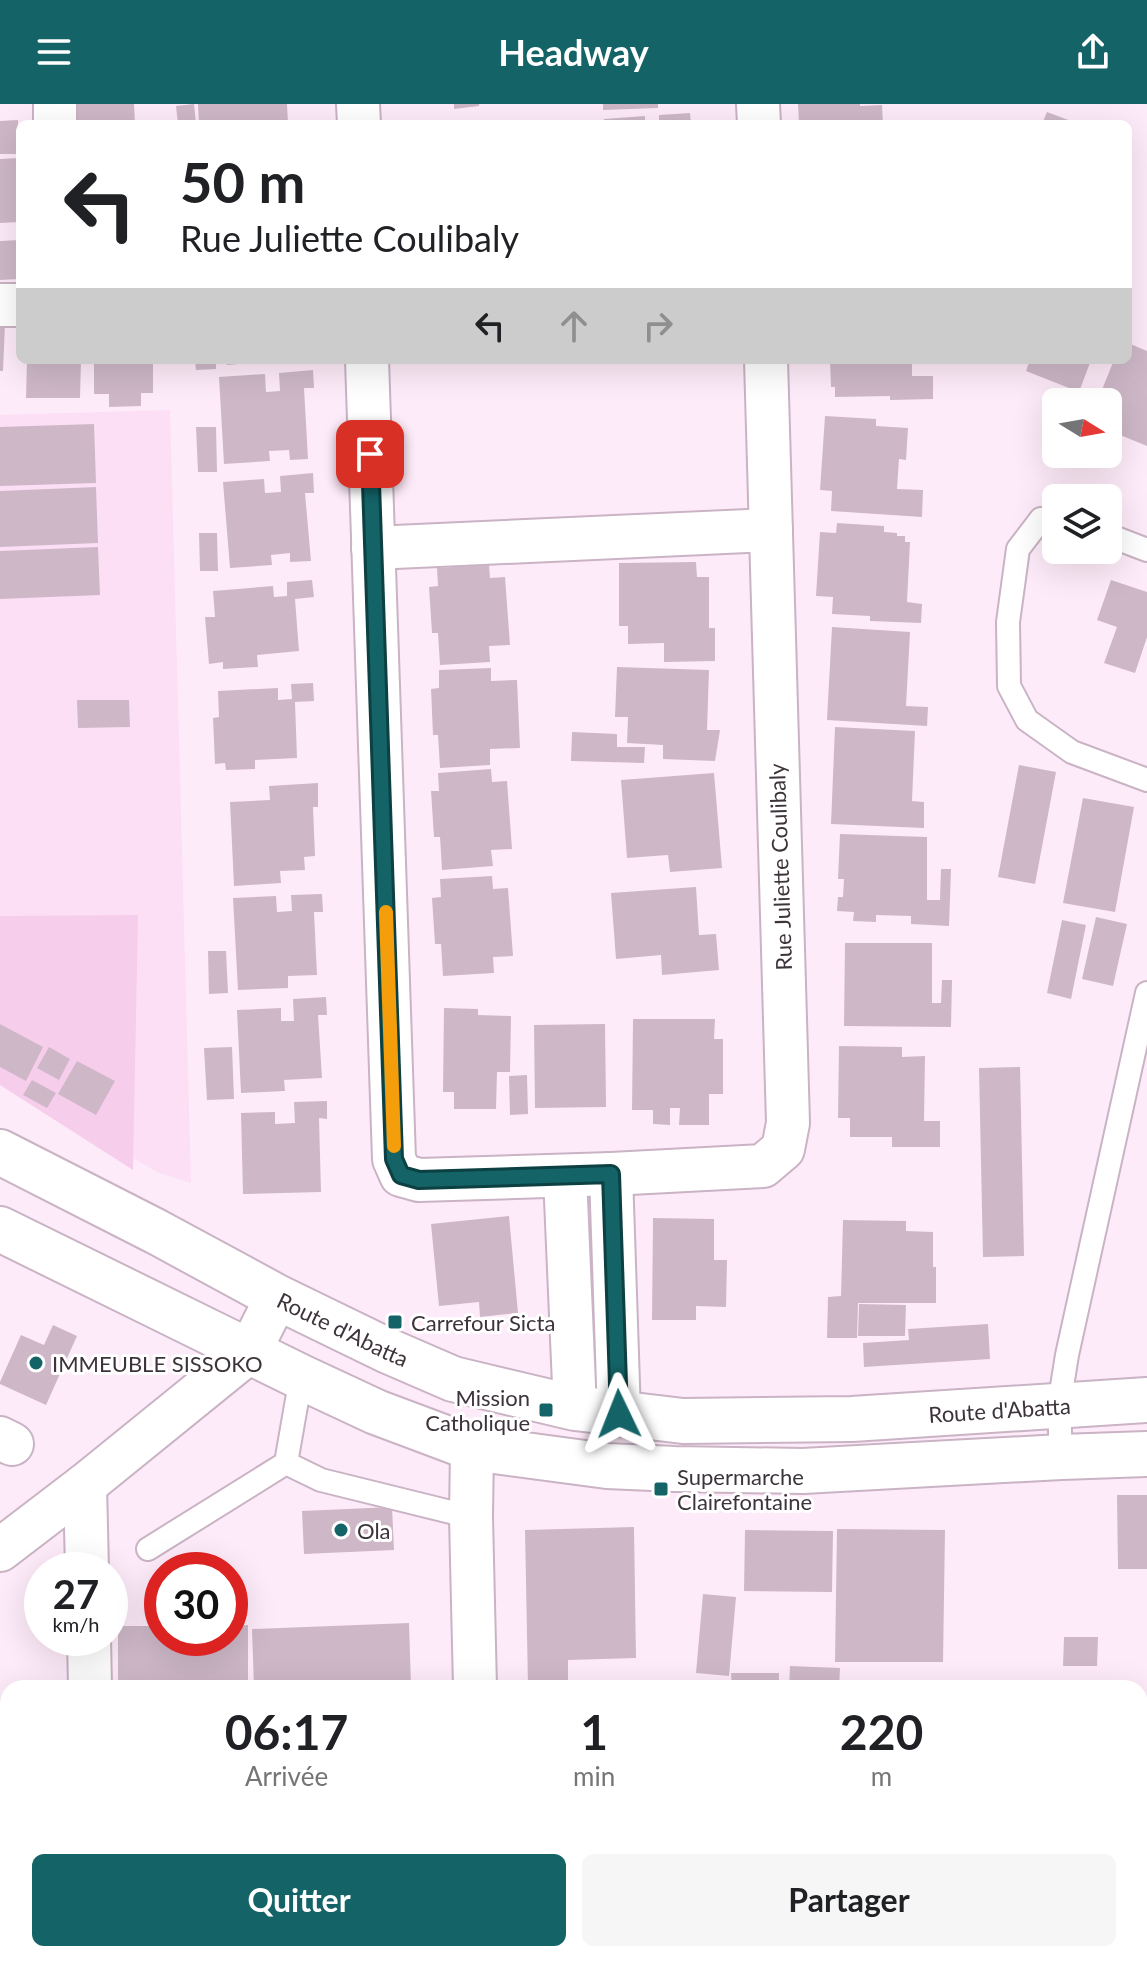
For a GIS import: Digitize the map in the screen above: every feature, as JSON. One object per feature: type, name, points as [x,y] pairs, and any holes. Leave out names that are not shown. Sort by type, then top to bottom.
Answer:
[{"type":"street","points":[[367,364],[373,548],[771,530]]},
{"type":"street","name":"Rue Juliette Coulibaly","points":[[373,548],[394,1159],[401,1175],[419,1180],[763,1166],[783,1149],[788,1123],[766,364]]},
{"type":"street","name":"Route d'Abatta","points":[[0,1152],[277,1297],[386,1350],[453,1379],[575,1408],[683,1421],[852,1419],[1147,1400]]},
{"type":"street","points":[[611,1174],[619,1414]]},
{"type":"street","points":[[565,1176],[575,1408]]},
{"type":"street","points":[[0,1229],[376,1412],[472,1448],[607,1466],[803,1471],[1147,1454]]},
{"type":"street","points":[[0,1550],[249,1352],[277,1297]]},
{"type":"street","points":[[472,1448],[475,1680]]},
{"type":"street","points":[[85,1485],[87,1552]]},
{"type":"street","points":[[89,1656],[90,1680]]},
{"type":"lane","points":[[1042,519],[1018,549],[1008,622],[1009,686],[1027,720],[1072,752],[1147,780]]},
{"type":"lane","points":[[1122,540],[1147,550]]},
{"type":"lane","points":[[1061,1457],[1059,1405],[1067,1355],[1147,993]]},
{"type":"lane","points":[[148,1549],[286,1463],[301,1377]]},
{"type":"lane","points":[[286,1463],[321,1480],[471,1517]]},
{"type":"shaded area","points":[[170,410],[191,1183],[159,1173],[0,1084],[0,415]]},
{"type":"shaded area","points":[[138,915],[133,1170],[0,1085],[0,916]]},
{"type":"building","points":[[75,104],[134,104],[135,120],[76,120]]},
{"type":"building","points":[[194,104],[196,120],[178,120],[176,106]]},
{"type":"building","points":[[198,104],[287,104],[288,120],[199,120]]},
{"type":"building","points":[[454,104],[479,104],[479,106],[454,109]]},
{"type":"building","points":[[603,104],[658,104],[658,108],[603,110]]},
{"type":"building","points":[[798,104],[882,105],[883,120],[799,120]]},
{"type":"building","points":[[1047,112],[1068,120],[1044,120]]},
{"type":"building","points":[[690,113],[691,120],[659,120],[659,115]]},
{"type":"building","points":[[645,116],[645,120],[604,119]]},
{"type":"building","points":[[16,120],[16,154],[0,154],[0,121]]},
{"type":"building","points":[[16,158],[16,222],[0,223],[0,159]]},
{"type":"building","points":[[16,240],[16,279],[0,280],[0,241]]},
{"type":"building","points":[[0,324],[5,324],[3,371],[0,371]]},
{"type":"building","points":[[1132,345],[1147,351],[1147,446],[1122,436],[1122,388],[1103,388],[1112,364],[1132,364]]},
{"type":"building","points":[[27,364],[81,364],[80,398],[26,398]]},
{"type":"building","points":[[94,364],[153,364],[153,393],[141,393],[141,406],[109,407],[109,394],[94,394]]},
{"type":"building","points":[[195,364],[216,364],[216,369],[196,370]]},
{"type":"building","points":[[830,364],[912,364],[912,376],[933,376],[933,399],[835,397],[835,387],[831,387]]},
{"type":"building","points":[[1029,364],[1090,364],[1080,388],[1069,388],[1026,371]]},
{"type":"building","points":[[313,370],[314,388],[304,388],[308,459],[290,460],[289,450],[269,451],[270,461],[224,464],[219,377],[265,374],[266,392],[280,391],[279,373]]},
{"type":"building","points":[[825,416],[876,419],[876,426],[908,428],[906,460],[899,459],[897,489],[923,490],[922,517],[831,511],[832,491],[820,490]]},
{"type":"building","points":[[94,424],[96,483],[0,486],[0,427]]},
{"type":"building","points":[[196,427],[216,427],[217,472],[198,472]]},
{"type":"building","points":[[313,473],[314,493],[305,493],[311,561],[290,562],[290,553],[271,555],[272,565],[230,568],[223,482],[264,479],[265,493],[281,492],[280,476]]},
{"type":"building","points":[[96,487],[98,543],[0,547],[0,491]]},
{"type":"building","points":[[837,523],[884,526],[884,532],[905,536],[905,542],[910,542],[907,602],[922,604],[921,623],[870,621],[870,616],[832,614],[833,597],[816,596],[820,532],[836,533]]},
{"type":"building","points":[[199,533],[217,533],[218,571],[200,571]]},
{"type":"building","points":[[98,547],[100,595],[0,599],[0,551]]},
{"type":"building","points":[[696,562],[697,577],[709,577],[709,628],[715,628],[715,661],[664,662],[664,643],[628,644],[628,626],[619,626],[619,563]]},
{"type":"building","points":[[489,565],[490,578],[505,577],[510,645],[489,646],[490,662],[440,665],[438,633],[432,633],[429,587],[438,586],[437,568]]},
{"type":"building","points":[[312,580],[314,597],[295,599],[299,651],[257,655],[258,667],[223,669],[223,662],[209,664],[205,617],[215,617],[213,591],[273,586],[274,597],[287,596],[287,582]]},
{"type":"building","points":[[1111,580],[1147,592],[1147,637],[1135,673],[1104,663],[1117,627],[1097,620]]},
{"type":"building","points":[[832,627],[910,632],[906,706],[928,707],[927,726],[827,720]]},
{"type":"building","points":[[617,667],[709,670],[707,730],[720,730],[715,761],[663,759],[663,745],[627,743],[628,717],[615,717]]},
{"type":"building","points":[[491,668],[491,681],[517,680],[520,748],[490,749],[490,765],[440,768],[438,735],[433,735],[431,689],[439,688],[439,670]]},
{"type":"building","points":[[313,683],[314,701],[295,702],[297,758],[255,760],[255,769],[226,770],[225,763],[215,764],[213,718],[219,717],[218,691],[278,688],[278,700],[292,699],[291,684]]},
{"type":"building","points":[[77,700],[129,700],[130,727],[78,728]]},
{"type":"building","points":[[835,727],[915,731],[912,801],[924,802],[924,828],[831,824]]},
{"type":"building","points":[[572,732],[617,734],[617,747],[645,747],[644,763],[571,761]]},
{"type":"building","points":[[1019,765],[1056,772],[1035,884],[998,877]]},
{"type":"building","points":[[491,769],[492,782],[507,781],[512,849],[491,850],[493,866],[442,870],[440,837],[434,837],[431,791],[439,791],[438,773]]},
{"type":"building","points":[[714,773],[722,868],[670,872],[668,855],[627,858],[621,780]]},
{"type":"building","points":[[318,783],[318,807],[313,807],[315,856],[304,857],[305,870],[280,871],[281,883],[234,886],[230,802],[270,800],[269,786]]},
{"type":"building","points":[[1083,798],[1134,807],[1115,912],[1063,903]]},
{"type":"building","points":[[840,834],[927,837],[927,900],[940,900],[941,869],[951,869],[949,926],[911,924],[911,916],[876,915],[876,922],[853,921],[854,912],[837,911],[838,897],[843,897],[844,879],[838,879]]},
{"type":"building","points":[[492,876],[493,889],[508,888],[513,956],[493,957],[494,973],[443,976],[441,944],[435,944],[432,898],[441,897],[440,879]]},
{"type":"building","points":[[696,887],[699,935],[716,934],[719,970],[662,975],[661,955],[616,959],[611,893]]},
{"type":"building","points":[[322,894],[323,912],[314,912],[317,975],[288,976],[288,988],[238,990],[233,898],[276,896],[277,912],[292,911],[291,895]]},
{"type":"building","points":[[1096,917],[1127,924],[1113,986],[1082,979]]},
{"type":"building","points":[[1062,920],[1086,925],[1071,999],[1047,993]]},
{"type":"building","points":[[845,943],[932,943],[932,1003],[941,1003],[942,980],[952,980],[951,1027],[844,1026]]},
{"type":"building","points":[[208,951],[226,951],[228,993],[209,994]]},
{"type":"building","points":[[326,997],[327,1015],[318,1015],[322,1078],[284,1080],[285,1091],[241,1093],[237,1010],[281,1008],[281,1021],[294,1021],[293,999]]},
{"type":"building","points":[[444,1008],[478,1009],[478,1015],[511,1016],[510,1072],[497,1072],[496,1109],[454,1109],[454,1092],[443,1092]]},
{"type":"building","points":[[633,1019],[715,1019],[714,1039],[723,1039],[723,1094],[709,1094],[709,1125],[679,1125],[680,1108],[670,1108],[670,1125],[653,1124],[653,1110],[632,1110]]},
{"type":"building","points":[[0,1024],[43,1047],[26,1081],[0,1067]]},
{"type":"building","points":[[605,1024],[606,1107],[535,1108],[534,1025]]},
{"type":"building","points":[[839,1046],[902,1047],[902,1057],[925,1056],[924,1121],[940,1121],[940,1147],[892,1147],[892,1137],[850,1137],[850,1118],[838,1118]]},
{"type":"building","points":[[49,1047],[70,1059],[59,1080],[37,1068]]},
{"type":"building","points":[[232,1047],[234,1099],[207,1100],[204,1048]]},
{"type":"building","points":[[77,1061],[115,1081],[96,1115],[58,1094]]},
{"type":"building","points":[[1020,1067],[1024,1256],[983,1257],[979,1068]]},
{"type":"building","points":[[527,1075],[528,1114],[510,1115],[509,1076]]},
{"type":"building","points":[[32,1080],[56,1093],[47,1108],[23,1095]]},
{"type":"building","points":[[327,1101],[327,1119],[319,1118],[321,1192],[243,1194],[241,1113],[275,1112],[275,1124],[295,1123],[294,1102]]},
{"type":"building","points":[[509,1216],[518,1313],[480,1317],[479,1302],[439,1306],[431,1224]]},
{"type":"building","points":[[653,1218],[714,1219],[714,1260],[727,1260],[726,1307],[696,1306],[696,1320],[652,1320]]},
{"type":"building","points":[[843,1220],[906,1221],[906,1231],[933,1232],[936,1303],[858,1303],[857,1338],[827,1338],[828,1297],[841,1296]]},
{"type":"building","points":[[859,1304],[906,1305],[905,1336],[858,1336]]},
{"type":"building","points":[[988,1324],[990,1359],[864,1367],[863,1343],[909,1340],[908,1329]]},
{"type":"building","name":"IMMEUBLE SISSOKO","points":[[53,1325],[77,1336],[46,1405],[0,1382],[21,1335],[44,1345]]},
{"type":"building","points":[[1117,1495],[1147,1495],[1147,1569],[1118,1569]]},
{"type":"building","points":[[392,1507],[394,1550],[304,1554],[302,1511]]},
{"type":"building","points":[[634,1527],[636,1658],[568,1660],[568,1680],[528,1680],[525,1530]]},
{"type":"building","points":[[837,1529],[945,1530],[943,1662],[835,1662]]},
{"type":"building","points":[[745,1530],[833,1531],[832,1592],[744,1591]]},
{"type":"building","points":[[703,1594],[736,1597],[729,1676],[696,1673]]},
{"type":"building","points":[[409,1623],[411,1680],[254,1680],[252,1629]]},
{"type":"building","points":[[128,1626],[144,1626],[144,1656],[248,1656],[248,1680],[118,1680],[118,1656],[128,1656]]},
{"type":"building","points":[[1064,1637],[1098,1637],[1097,1666],[1063,1666]]},
{"type":"building","points":[[790,1666],[840,1668],[839,1680],[789,1680]]},
{"type":"building","points":[[731,1673],[779,1673],[779,1680],[731,1680]]},
{"type":"slow traffic","points":[[386,912],[394,1146]]},
{"type":"place","name":"Carrefour Sicta","points":[[395,1322]]},
{"type":"place","name":"IMMEUBLE SISSOKO","points":[[36,1363]]},
{"type":"place","name":"Mission Catholique","points":[[546,1410]]},
{"type":"place","name":"Supermarche Clairefontaine","points":[[661,1489]]},
{"type":"place","name":"Ola","points":[[341,1530]]},
{"type":"route","points":[[370,454],[394,1159],[401,1175],[419,1180],[611,1174],[619,1414]]}]
